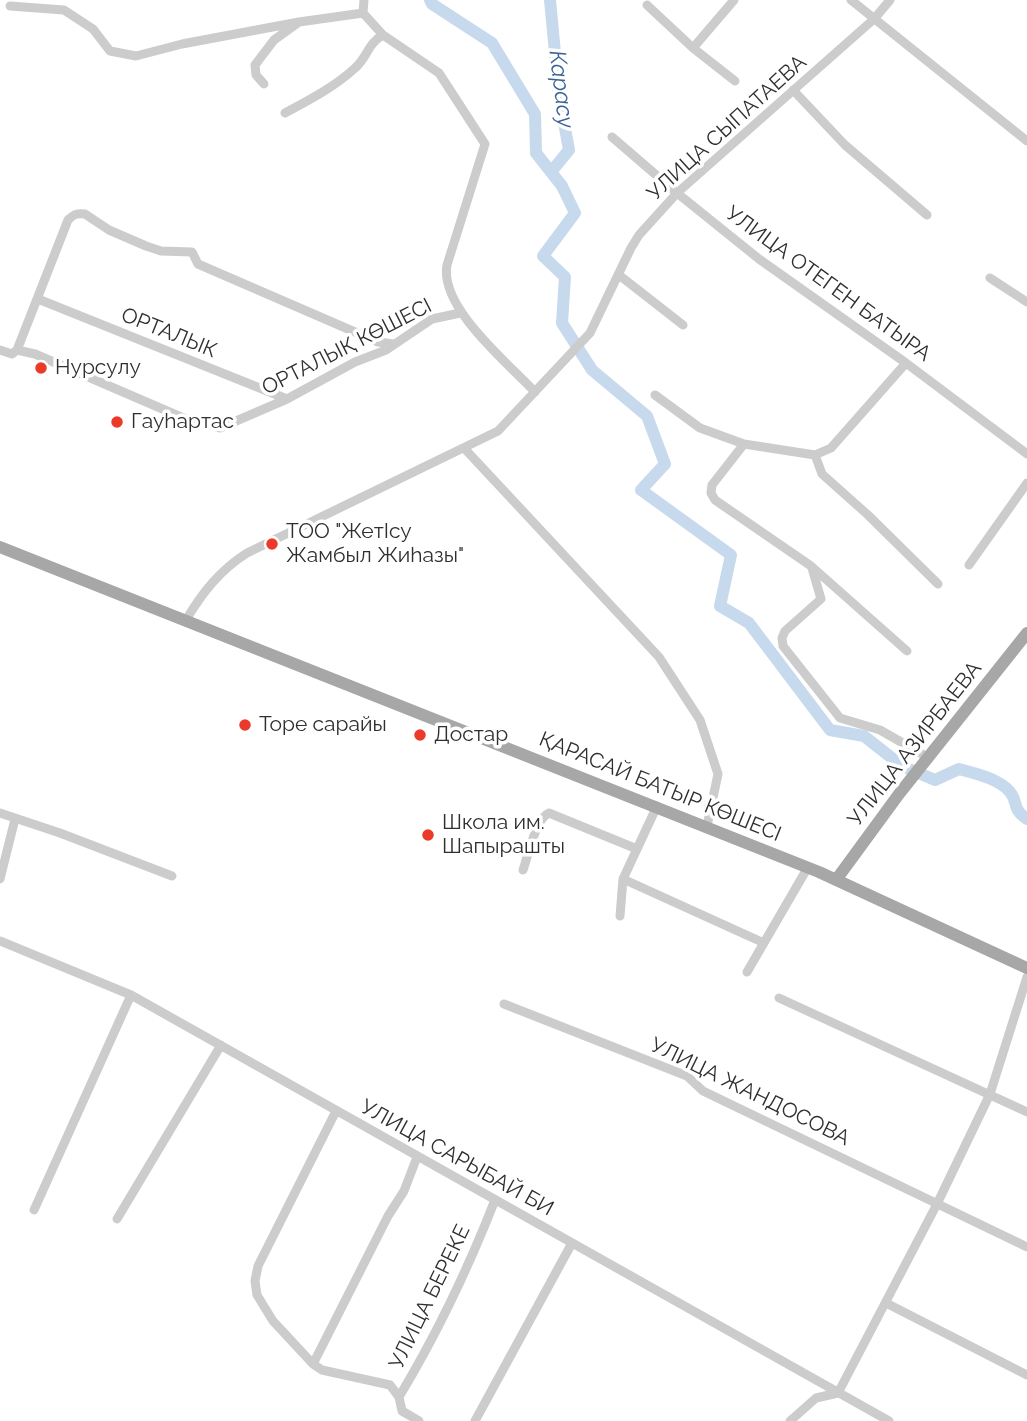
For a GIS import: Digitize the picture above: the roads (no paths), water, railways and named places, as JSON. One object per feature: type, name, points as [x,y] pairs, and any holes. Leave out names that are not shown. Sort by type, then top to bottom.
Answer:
[{"type":"main road","name":"ҚАРАСАЙ БАТЫР КӨШЕСІ","points":[[0,547],[808,867],[1027,968]]},
{"type":"main road","name":"УЛИЦА АЗИРБАЕВА","points":[[836,880],[898,794],[1027,633]]},
{"type":"street","points":[[364,0],[363,13],[383,35],[439,73],[485,144],[445,274],[460,313],[536,392]]},
{"type":"street","points":[[693,48],[734,0]]},
{"type":"street","points":[[851,0],[1027,141]]},
{"type":"street","name":"УЛИЦА СЫПАТАЕВА","points":[[186,620],[202,594],[230,564],[247,553],[498,431],[583,341],[639,235],[677,193],[874,19],[890,0]]},
{"type":"street","points":[[648,5],[693,48],[734,81]]},
{"type":"street","points":[[10,6],[64,9],[93,29],[110,51],[136,56],[182,44],[363,13]]},
{"type":"street","points":[[264,84],[256,75],[255,65],[259,57],[274,40],[299,22]]},
{"type":"street","points":[[285,113],[313,98],[357,67],[374,40],[383,35]]},
{"type":"street","points":[[793,90],[845,145],[928,215]]},
{"type":"street","name":"УЛИЦА ОТЕГЕН БАТЫРА","points":[[612,137],[759,259],[906,363],[1027,454]]},
{"type":"street","points":[[17,350],[68,220],[74,214],[80,213],[109,230],[146,246],[161,251],[192,252],[198,264],[378,342],[394,344]]},
{"type":"street","points":[[619,275],[683,325]]},
{"type":"street","points":[[989,278],[1027,302]]},
{"type":"street","name":"ОРТАЛЫК","points":[[38,299],[287,399]]},
{"type":"street","name":"ОРТАЛЫҚ КӨШЕСІ","points":[[0,350],[12,354],[17,350],[35,354],[206,426],[226,427],[287,399],[341,369],[376,355],[432,319],[460,313]]},
{"type":"street","points":[[655,395],[701,428],[744,444],[815,455],[831,448],[906,363]]},
{"type":"street","points":[[744,444],[712,485],[711,493],[715,499],[811,566],[907,651]]},
{"type":"street","points":[[464,448],[659,657],[700,720],[718,774],[707,827]]},
{"type":"street","points":[[815,455],[821,474],[868,515],[938,584]]},
{"type":"street","points":[[969,565],[1027,483]]},
{"type":"street","points":[[811,566],[821,599],[785,631],[783,646],[840,718],[888,733],[926,760]]},
{"type":"street","points":[[620,916],[623,878],[657,806]]},
{"type":"street","points":[[0,813],[172,876]]},
{"type":"street","points":[[523,870],[539,822],[549,813],[637,849]]},
{"type":"street","points":[[0,879],[15,819]]},
{"type":"street","points":[[747,972],[808,867]]},
{"type":"street","points":[[623,878],[764,943]]},
{"type":"street","name":"УЛИЦА САРЫБАЙ БИ","points":[[0,941],[131,995],[889,1421]]},
{"type":"street","points":[[790,1421],[816,1398],[838,1393],[937,1204],[990,1094],[1027,977]]},
{"type":"street","points":[[34,1210],[131,995]]},
{"type":"street","points":[[779,998],[1027,1112]]},
{"type":"street","name":"УЛИЦА ЖАНДОСОВА","points":[[504,1004],[687,1076],[703,1091],[1027,1247]]},
{"type":"street","points":[[117,1219],[220,1045]]},
{"type":"street","name":"УЛИЦА БЕРЕКЕ","points":[[336,1111],[255,1274],[257,1295],[274,1321],[313,1364],[322,1370],[390,1385],[399,1397],[430,1346],[471,1263],[495,1200]]},
{"type":"street","points":[[313,1364],[388,1216],[404,1191],[417,1157]]},
{"type":"street","points":[[475,1421],[572,1243]]},
{"type":"street","points":[[886,1303],[1027,1375]]},
{"type":"street","points":[[399,1397],[402,1411],[419,1421]]},
{"type":"waterway","points":[[430,0],[432,4],[492,43],[535,114],[536,153],[562,186],[575,213],[543,256],[565,277],[562,323],[592,370],[647,416],[665,464],[641,490],[731,555],[720,606],[749,623],[830,730],[864,736],[902,766],[935,780],[959,769],[993,780],[1010,792],[1017,809],[1027,819]]},
{"type":"waterway","name":"Карасу","points":[[550,0],[559,95],[569,150],[551,172]]},
{"type":"place","name":"Нурсулу","points":[[41,368]]},
{"type":"place","name":"Гауhартас","points":[[117,422]]},
{"type":"place","name":"ТОО \"ЖетIсу Жамбыл Жиhазы\"","points":[[272,544]]},
{"type":"place","name":"Торе сарайы","points":[[245,725]]},
{"type":"place","name":"Достар","points":[[420,735]]},
{"type":"place","name":"Школа им. Шапырашты","points":[[428,835]]}]
